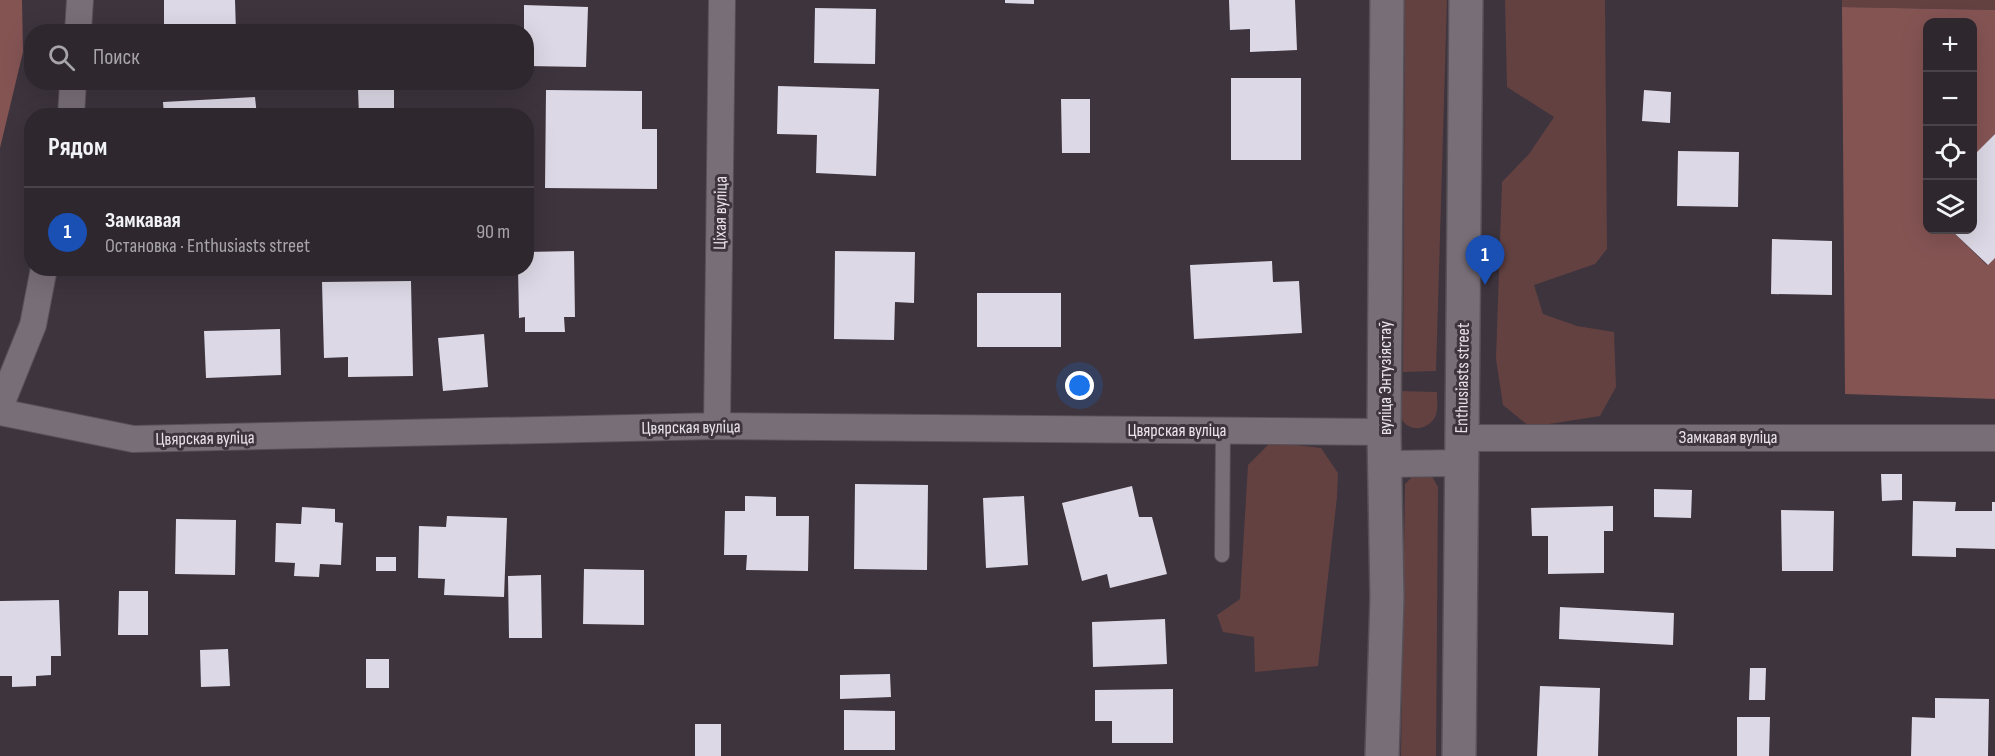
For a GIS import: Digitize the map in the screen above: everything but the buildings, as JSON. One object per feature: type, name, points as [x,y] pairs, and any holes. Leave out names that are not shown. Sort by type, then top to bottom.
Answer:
[{"type":"street","points":[[78,24],[80,0]]},
{"type":"street","name":"Ціхая вуліца","points":[[717,426],[722,0]]},
{"type":"street","name":"вуліца Энтузіястаў","points":[[1382,756],[1387,598],[1384,432],[1387,0]]},
{"type":"street","name":"Enthusiasts street","points":[[1459,756],[1466,0]]},
{"type":"street","points":[[72,108],[73,90]]},
{"type":"street","points":[[0,407],[33,325],[42,276]]},
{"type":"street","name":"Цвярская вуліца","points":[[0,412],[133,439],[717,426],[1384,432]]},
{"type":"street","name":"Замкавая вуліца","points":[[1385,464],[1461,450],[1995,438]]},
{"type":"lane","points":[[1222,555],[1223,430]]},
{"type":"shaded area","points":[[0,0],[22,0],[23,52],[0,148]]},
{"type":"shaded area","points":[[1405,0],[1447,0],[1436,371],[1403,372]]},
{"type":"shaded area","points":[[1505,0],[1605,0],[1607,249],[1595,264],[1534,285],[1543,314],[1577,326],[1614,332],[1616,387],[1600,416],[1530,427],[1503,405],[1496,359],[1502,182],[1529,154],[1554,117],[1507,87]]},
{"type":"shaded area","points":[[1842,0],[1995,0],[1995,10],[1842,7]]},
{"type":"shaded area","points":[[1842,7],[1995,10],[1995,134],[1977,153],[1977,18],[1923,18],[1923,234],[1955,234],[1987,265],[1995,258],[1995,399],[1845,394]]},
{"type":"shaded area","points":[[1400,391],[1437,392],[1437,412],[1433,421],[1417,428],[1407,425],[1399,412]]},
{"type":"shaded area","points":[[1271,442],[1321,448],[1338,473],[1337,497],[1318,666],[1255,672],[1254,637],[1223,632],[1217,615],[1240,599],[1248,465]]},
{"type":"shaded area","points":[[1424,472],[1433,478],[1438,487],[1436,756],[1401,756],[1405,484],[1412,477]]},
{"type":"place","name":"Замкавая","points":[[1485,285]]}]
